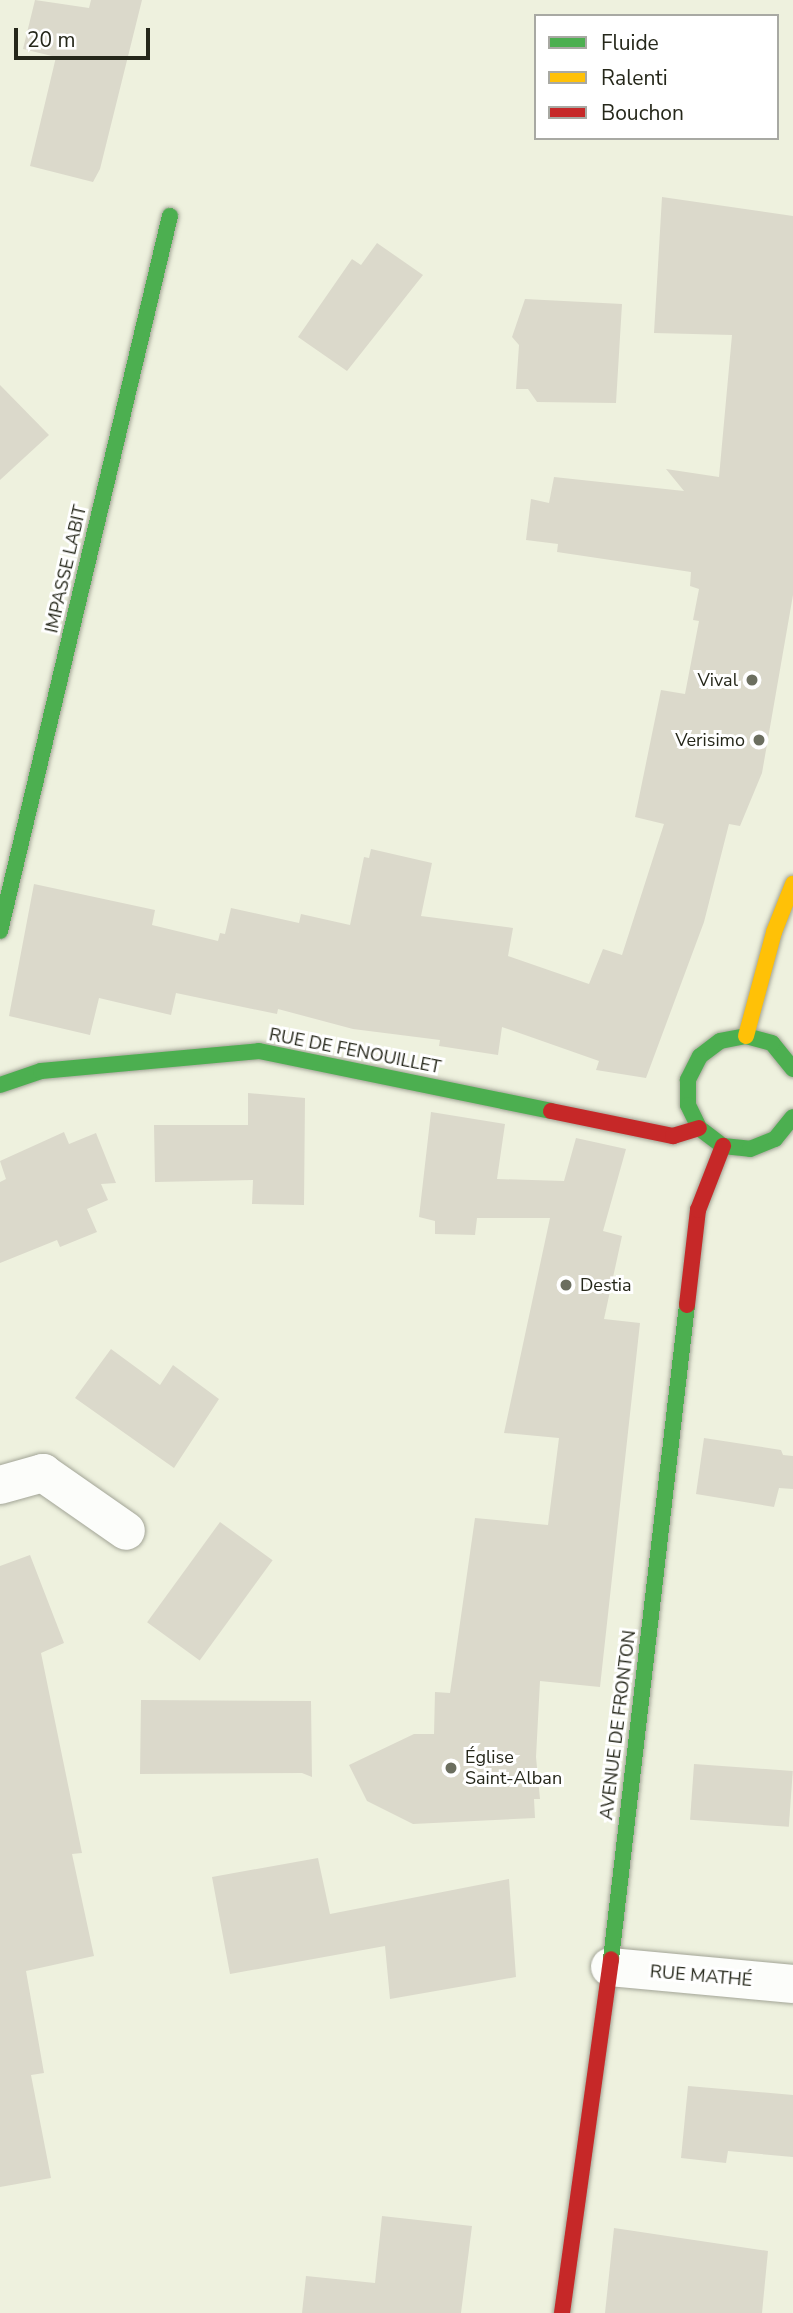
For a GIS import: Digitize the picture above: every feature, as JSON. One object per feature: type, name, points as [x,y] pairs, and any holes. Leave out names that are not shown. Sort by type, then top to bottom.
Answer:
[{"type":"main road","name":"IMPASSE LABIT","points":[[0,931],[170,216]]},
{"type":"main road","points":[[746,1036],[774,932],[793,884]]},
{"type":"main road","points":[[793,1069],[772,1044],[746,1036],[720,1041],[699,1056],[688,1080],[688,1105],[699,1128],[723,1146],[750,1149],[775,1139],[793,1117]]},
{"type":"main road","name":"RUE DE FENOUILLET","points":[[0,1085],[41,1071],[259,1051],[673,1136],[699,1128]]},
{"type":"main road","name":"AVENUE DE FRONTON","points":[[562,2313],[610,1967],[698,1210],[723,1146]]},
{"type":"street","points":[[0,1485],[43,1472],[126,1531]]},
{"type":"street","name":"RUE MATHÉ","points":[[610,1967],[793,1984]]},
{"type":"building","points":[[35,0],[89,8],[91,0],[142,0],[100,169],[93,182],[30,166],[56,57],[23,49]]},
{"type":"building","points":[[662,197],[793,216],[793,595],[762,773],[740,826],[729,824],[704,922],[646,1078],[596,1070],[599,1061],[502,1027],[498,1055],[439,1046],[440,1040],[353,1029],[278,1009],[277,1014],[176,993],[171,1015],[99,998],[90,1035],[9,1016],[34,884],[155,910],[152,925],[218,941],[220,933],[225,934],[231,908],[299,923],[301,914],[350,925],[364,857],[369,858],[371,849],[432,863],[421,916],[513,928],[508,956],[589,984],[603,949],[622,955],[664,824],[635,817],[661,690],[685,694],[699,621],[693,620],[699,589],[690,586],[691,572],[557,552],[558,544],[526,540],[531,499],[549,503],[554,477],[684,491],[666,469],[719,477],[732,335],[654,333]]},
{"type":"building","points":[[377,243],[423,275],[347,371],[298,337],[352,259],[361,265]]},
{"type":"building","points":[[525,299],[622,304],[616,403],[537,402],[528,389],[516,389],[519,345],[512,337]]},
{"type":"building","points":[[0,385],[49,435],[0,480]]},
{"type":"building","points":[[248,1093],[305,1098],[304,1205],[252,1204],[253,1180],[155,1182],[154,1125],[248,1125]]},
{"type":"building","points":[[431,1112],[505,1124],[497,1179],[564,1181],[576,1138],[626,1149],[603,1231],[622,1236],[604,1319],[640,1323],[600,1687],[540,1681],[536,1757],[540,1799],[534,1799],[535,1818],[413,1824],[367,1801],[349,1765],[414,1734],[434,1734],[435,1692],[450,1693],[475,1518],[548,1525],[559,1438],[504,1433],[550,1218],[477,1218],[475,1235],[435,1234],[435,1221],[419,1217]]},
{"type":"building","points":[[64,1132],[69,1144],[96,1133],[116,1183],[101,1184],[108,1200],[87,1209],[97,1232],[60,1247],[57,1240],[0,1263],[0,1182],[6,1179],[0,1161]]},
{"type":"building","points":[[111,1349],[160,1385],[173,1365],[219,1399],[174,1468],[75,1398]]},
{"type":"building","points":[[704,1438],[781,1450],[783,1455],[793,1456],[793,1489],[779,1488],[774,1507],[696,1494]]},
{"type":"building","points":[[220,1522],[273,1560],[200,1661],[147,1622]]},
{"type":"building","points":[[30,1555],[64,1643],[41,1653],[82,1853],[72,1854],[94,1956],[26,1971],[44,2073],[31,2075],[51,2178],[0,2187],[0,1566]]},
{"type":"building","points":[[141,1700],[311,1701],[312,1777],[302,1773],[140,1774]]},
{"type":"building","points":[[694,1764],[793,1771],[789,1827],[690,1820]]},
{"type":"building","points":[[318,1858],[330,1914],[509,1879],[516,1977],[390,1999],[385,1946],[230,1974],[212,1877]]},
{"type":"building","points":[[688,2086],[793,2095],[793,2157],[728,2151],[726,2163],[681,2158]]},
{"type":"building","points":[[382,2216],[472,2226],[461,2313],[302,2313],[306,2276],[375,2283]]},
{"type":"building","points":[[614,2228],[768,2251],[762,2313],[605,2313]]},
{"type":"traffic: fast","points":[[0,931],[170,216]]},
{"type":"traffic: fast","points":[[793,1069],[772,1043],[746,1036],[720,1041],[700,1056],[688,1080],[688,1105],[699,1128],[723,1146],[750,1149],[775,1139],[793,1117]]},
{"type":"traffic: fast","points":[[0,1085],[41,1071],[259,1051],[551,1111]]},
{"type":"traffic: fast","points":[[611,1959],[687,1305]]},
{"type":"traffic: slow","points":[[746,1036],[774,932],[793,884]]},
{"type":"traffic: jam","points":[[551,1111],[673,1136],[699,1128]]},
{"type":"traffic: jam","points":[[687,1305],[698,1210],[723,1146]]},
{"type":"traffic: jam","points":[[562,2313],[611,1959]]},
{"type":"place","name":"Vival","points":[[752,680]]},
{"type":"place","name":"Verisimo","points":[[759,740]]},
{"type":"place","name":"Destia","points":[[566,1285]]},
{"type":"place","name":"Église Saint-Alban","points":[[451,1768]]}]
